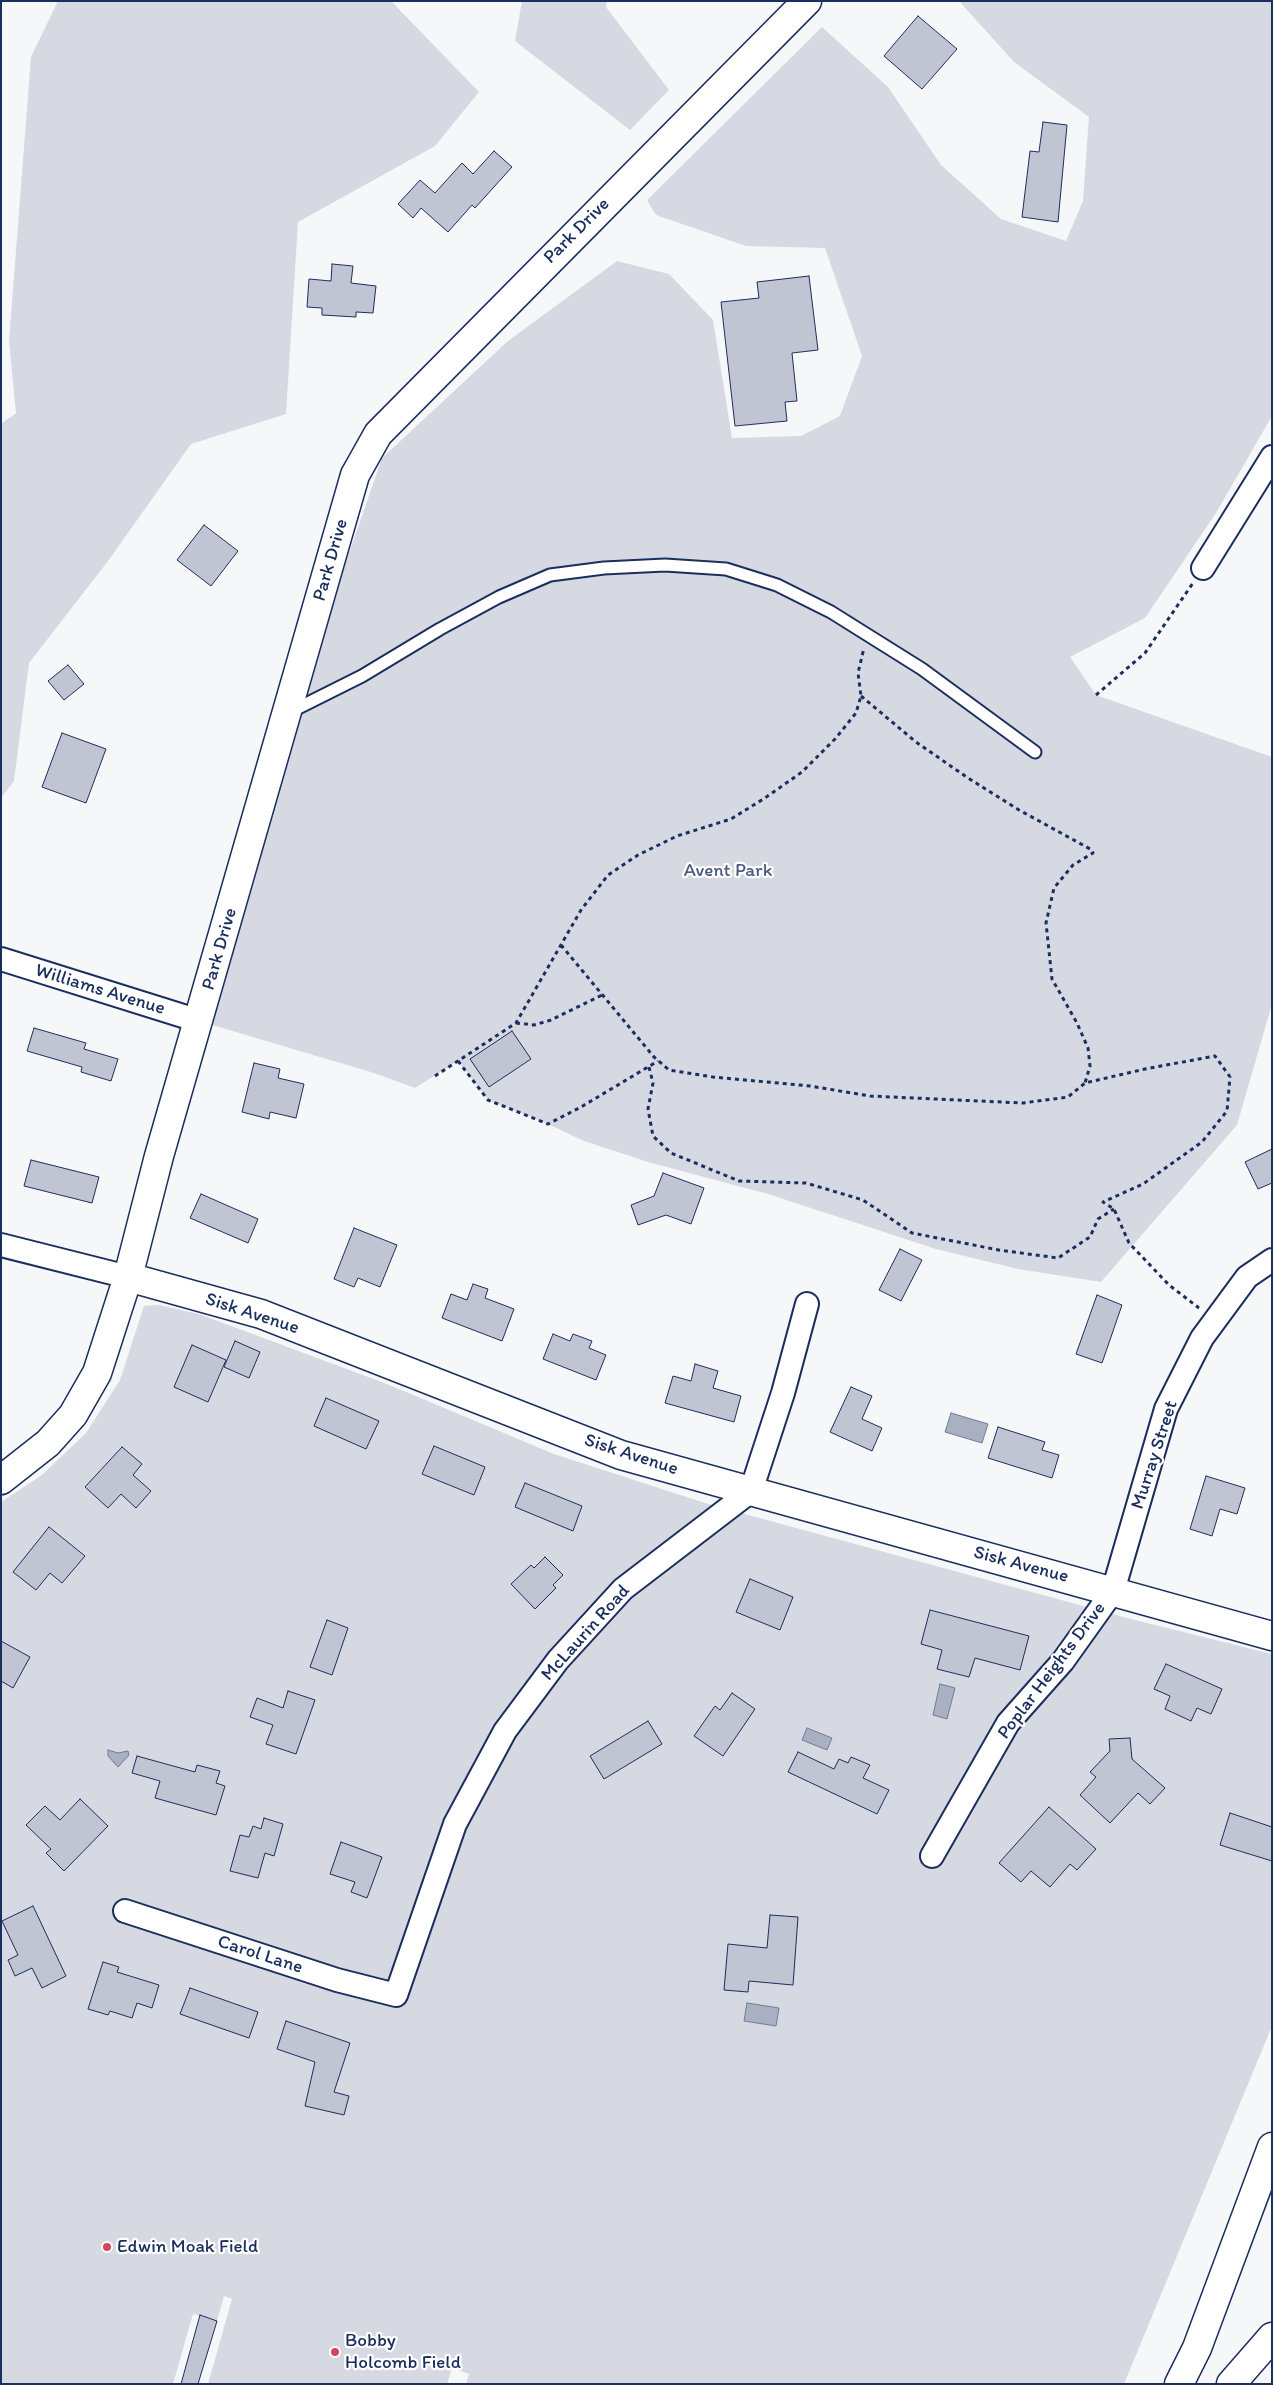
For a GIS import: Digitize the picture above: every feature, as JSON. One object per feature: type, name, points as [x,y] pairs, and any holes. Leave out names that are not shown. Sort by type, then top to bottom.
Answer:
[{"type":"main road","name":"Park Drive","points":[[1,1480],[48,1443],[73,1414],[97,1373],[128,1276],[159,1156],[355,475],[378,434],[807,1]]},
{"type":"main road","name":"Sisk Avenue","points":[[128,1276],[261,1314],[621,1455],[1272,1636]]},
{"type":"main road","points":[[1178,2384],[1197,2348],[1272,2147]]},
{"type":"main road","points":[[1231,2384],[1272,2337]]},
{"type":"street","points":[[1203,568],[1272,457]]},
{"type":"street","name":"Williams Avenue","points":[[1,959],[199,1021]]},
{"type":"street","name":"Sisk Avenue","points":[[1,1244],[128,1276]]},
{"type":"street","name":"Murray Street","points":[[1114,1591],[1166,1410],[1202,1338],[1248,1277],[1272,1260]]},
{"type":"street","points":[[751,1491],[783,1393],[807,1304]]},
{"type":"street","name":"McLaurin Road","points":[[396,1996],[455,1824],[505,1731],[558,1660],[623,1589],[751,1491]]},
{"type":"street","name":"Poplar Heights Drive","points":[[932,1856],[1008,1723],[1063,1661],[1114,1591]]},
{"type":"street","name":"Carol Lane","points":[[125,1910],[337,1980],[396,1996]]},
{"type":"lane","points":[[288,713],[362,676],[440,629],[499,597],[550,575],[604,568],[665,565],[726,569],[777,585],[831,612],[922,669],[1035,752]]},
{"type":"path","points":[[1096,695],[1145,653],[1203,568]]},
{"type":"path","points":[[435,1076],[516,1023],[581,910],[608,875],[638,854],[677,836],[731,819],[802,772],[835,739],[856,713],[861,696],[858,672],[868,636]]},
{"type":"path","points":[[861,696],[916,742],[968,778],[1019,810],[1092,850],[1093,853],[1073,865],[1054,888],[1046,923],[1052,978],[1077,1023],[1088,1048],[1090,1066],[1085,1083]]},
{"type":"path","points":[[561,945],[658,1061],[669,1070],[713,1077],[810,1086],[870,1096],[988,1103],[1052,1101],[1068,1097],[1085,1083],[1144,1069],[1215,1056],[1230,1076],[1228,1111],[1202,1142],[1143,1184],[1102,1202],[1114,1209],[1129,1243],[1169,1286],[1215,1320]]},
{"type":"path","points":[[516,1023],[534,1025],[551,1020],[602,995]]},
{"type":"path","points":[[458,1061],[488,1100],[548,1124],[582,1107],[658,1061]]},
{"type":"path","points":[[649,1067],[653,1083],[648,1109],[653,1136],[671,1153],[739,1181],[806,1183],[863,1200],[912,1233],[999,1250],[1058,1258],[1090,1237],[1098,1219],[1114,1209]]},
{"type":"green space","points":[[58,1],[391,1],[479,92],[435,146],[298,222],[286,414],[191,444],[108,561],[29,663],[14,781],[1,798],[1,424],[16,413],[9,341],[31,57]]},
{"type":"green space","points":[[522,1],[607,1],[606,7],[669,90],[630,130],[515,41]]},
{"type":"green space","name":"Avent Park","points":[[959,1],[1272,1],[1272,416],[1216,513],[1145,618],[1070,657],[1096,695],[1272,757],[1272,1004],[1237,1125],[1101,1282],[1018,1269],[936,1249],[768,1194],[648,1162],[584,1141],[488,1100],[458,1061],[415,1088],[374,1073],[199,1021],[347,559],[382,458],[508,341],[617,261],[669,274],[713,320],[732,438],[801,436],[840,416],[862,356],[825,248],[746,246],[656,215],[647,200],[822,27],[888,87],[941,165],[1001,219],[1066,241],[1083,201],[1089,117],[1014,62]]},
{"type":"green space","points":[[159,1305],[199,1314],[387,1384],[554,1454],[708,1504],[1131,1619],[1272,1654],[1272,2026],[1124,2384],[466,2384],[469,2374],[452,2368],[447,2384],[208,2384],[232,2299],[224,2296],[217,2321],[193,2314],[173,2384],[1,2384],[1,1502],[42,1475],[86,1433],[120,1380],[144,1306]]},
{"type":"water","points":[[951,1413],[988,1424],[982,1443],[945,1432]]},
{"type":"water","points":[[940,1684],[955,1688],[947,1719],[933,1715]]},
{"type":"water","points":[[807,1728],[832,1738],[827,1750],[802,1740]]},
{"type":"water","points":[[108,1750],[118,1753],[128,1751],[129,1755],[118,1767],[108,1756]]},
{"type":"water","points":[[747,2003],[779,2008],[776,2026],[744,2021]]},
{"type":"building","points":[[918,16],[957,49],[922,89],[884,56]]},
{"type":"building","points":[[1043,122],[1067,125],[1058,222],[1022,217],[1030,151],[1039,152]]},
{"type":"building","points":[[494,151],[512,167],[475,208],[472,205],[448,232],[421,208],[413,218],[398,204],[420,180],[435,193],[462,163],[473,174]]},
{"type":"building","points":[[332,264],[353,266],[351,283],[376,286],[373,313],[356,312],[356,317],[322,315],[322,308],[307,307],[309,279],[331,281]]},
{"type":"building","points":[[809,276],[818,350],[792,353],[797,401],[785,402],[787,421],[735,426],[721,302],[759,298],[757,282]]},
{"type":"building","points":[[204,525],[238,551],[211,586],[177,560]]},
{"type":"building","points":[[68,665],[84,684],[64,700],[48,681]]},
{"type":"building","points":[[62,733],[106,749],[86,803],[42,787]]},
{"type":"building","points":[[34,1028],[86,1043],[84,1049],[118,1059],[111,1081],[81,1072],[82,1067],[27,1051]]},
{"type":"building","points":[[512,1031],[531,1059],[489,1087],[470,1059]]},
{"type":"building","points":[[254,1063],[280,1069],[278,1078],[304,1084],[296,1118],[270,1112],[269,1119],[242,1112]]},
{"type":"building","points":[[1272,1149],[1272,1183],[1258,1189],[1245,1162]]},
{"type":"building","points":[[31,1160],[99,1177],[92,1203],[24,1186]]},
{"type":"building","points":[[663,1173],[704,1188],[691,1224],[666,1215],[638,1225],[631,1205],[654,1196]]},
{"type":"building","points":[[201,1194],[258,1219],[248,1243],[190,1218]]},
{"type":"building","points":[[354,1228],[397,1245],[380,1287],[358,1278],[354,1287],[334,1279]]},
{"type":"building","points":[[900,1249],[922,1260],[901,1301],[879,1290]]},
{"type":"building","points":[[473,1284],[488,1289],[485,1298],[514,1309],[502,1341],[442,1318],[451,1294],[467,1300]]},
{"type":"building","points":[[1097,1295],[1122,1305],[1102,1363],[1076,1354]]},
{"type":"building","points":[[553,1334],[570,1341],[573,1334],[592,1341],[589,1348],[606,1355],[596,1380],[543,1359]]},
{"type":"building","points":[[235,1341],[260,1352],[249,1378],[224,1367]]},
{"type":"building","points":[[192,1345],[226,1360],[208,1402],[174,1387]]},
{"type":"building","points":[[695,1364],[718,1371],[713,1388],[741,1396],[734,1422],[665,1403],[673,1376],[691,1381]]},
{"type":"building","points":[[851,1387],[872,1396],[862,1419],[882,1428],[872,1451],[830,1432]]},
{"type":"building","points":[[326,1398],[379,1421],[366,1449],[314,1426]]},
{"type":"building","points":[[998,1427],[1045,1442],[1042,1450],[1059,1455],[1052,1478],[988,1458]]},
{"type":"building","points":[[434,1446],[485,1467],[474,1495],[422,1474]]},
{"type":"building","points":[[122,1447],[142,1464],[133,1475],[151,1491],[136,1508],[121,1494],[108,1508],[85,1487]]},
{"type":"building","points":[[1206,1476],[1245,1488],[1237,1514],[1220,1509],[1212,1536],[1190,1529]]},
{"type":"building","points":[[525,1483],[582,1506],[573,1531],[515,1507]]},
{"type":"building","points":[[49,1527],[85,1556],[62,1583],[50,1573],[36,1590],[13,1572]]},
{"type":"building","points":[[545,1557],[563,1575],[553,1585],[556,1588],[535,1609],[511,1584],[531,1565],[534,1568]]},
{"type":"building","points":[[750,1579],[793,1597],[780,1630],[736,1612]]},
{"type":"building","points":[[930,1610],[1029,1636],[1020,1670],[975,1658],[969,1677],[937,1669],[942,1650],[921,1644]]},
{"type":"building","points":[[327,1620],[348,1628],[332,1675],[310,1667]]},
{"type":"building","points":[[1,1641],[30,1657],[13,1688],[1,1681]]},
{"type":"building","points":[[1166,1664],[1222,1689],[1211,1714],[1197,1708],[1191,1721],[1165,1709],[1170,1696],[1154,1689]]},
{"type":"building","points":[[288,1691],[315,1700],[296,1754],[266,1744],[273,1725],[250,1717],[257,1698],[283,1708]]},
{"type":"building","points":[[732,1693],[755,1709],[723,1756],[694,1736],[715,1706],[720,1710]]},
{"type":"building","points":[[648,1721],[662,1744],[604,1779],[590,1756]]},
{"type":"building","points":[[1130,1738],[1132,1759],[1165,1788],[1150,1804],[1138,1793],[1110,1823],[1080,1795],[1096,1777],[1090,1772],[1110,1751],[1109,1739]]},
{"type":"building","points":[[798,1752],[834,1769],[839,1759],[848,1763],[851,1757],[870,1765],[863,1778],[889,1790],[877,1814],[788,1772]]},
{"type":"building","points":[[137,1756],[195,1772],[197,1765],[220,1771],[216,1783],[225,1786],[216,1815],[155,1798],[160,1781],[132,1773]]},
{"type":"building","points":[[80,1799],[108,1826],[64,1871],[46,1853],[51,1849],[26,1825],[45,1806],[60,1820]]},
{"type":"building","points":[[1049,1807],[1096,1849],[1077,1870],[1070,1864],[1050,1887],[1031,1871],[1021,1882],[999,1863]]},
{"type":"building","points":[[1230,1813],[1272,1827],[1272,1861],[1220,1845]]},
{"type":"building","points":[[264,1818],[283,1824],[274,1856],[265,1853],[258,1878],[230,1871],[240,1835],[249,1837],[253,1826],[261,1829]]},
{"type":"building","points":[[341,1842],[382,1857],[367,1898],[351,1892],[355,1882],[330,1874]]},
{"type":"building","points":[[33,1906],[66,1976],[42,1988],[32,1968],[15,1976],[8,1960],[18,1955],[2,1921]]},
{"type":"building","points":[[770,1915],[798,1917],[793,1985],[749,1981],[748,1992],[724,1990],[728,1944],[767,1948]]},
{"type":"building","points":[[103,1962],[119,1967],[117,1972],[159,1985],[152,2008],[137,2003],[132,2018],[110,2011],[108,2015],[88,2009]]},
{"type":"building","points":[[190,1988],[258,2012],[249,2038],[180,2014]]},
{"type":"building","points":[[286,2021],[350,2043],[334,2092],[349,2096],[344,2115],[305,2106],[315,2062],[277,2049]]},
{"type":"building","points":[[200,2315],[217,2321],[198,2384],[181,2384]]},
{"type":"place","name":"Edwin Moak Field","points":[[107,2247]]},
{"type":"place","name":"Bobby Holcomb Field","points":[[335,2352]]}]
